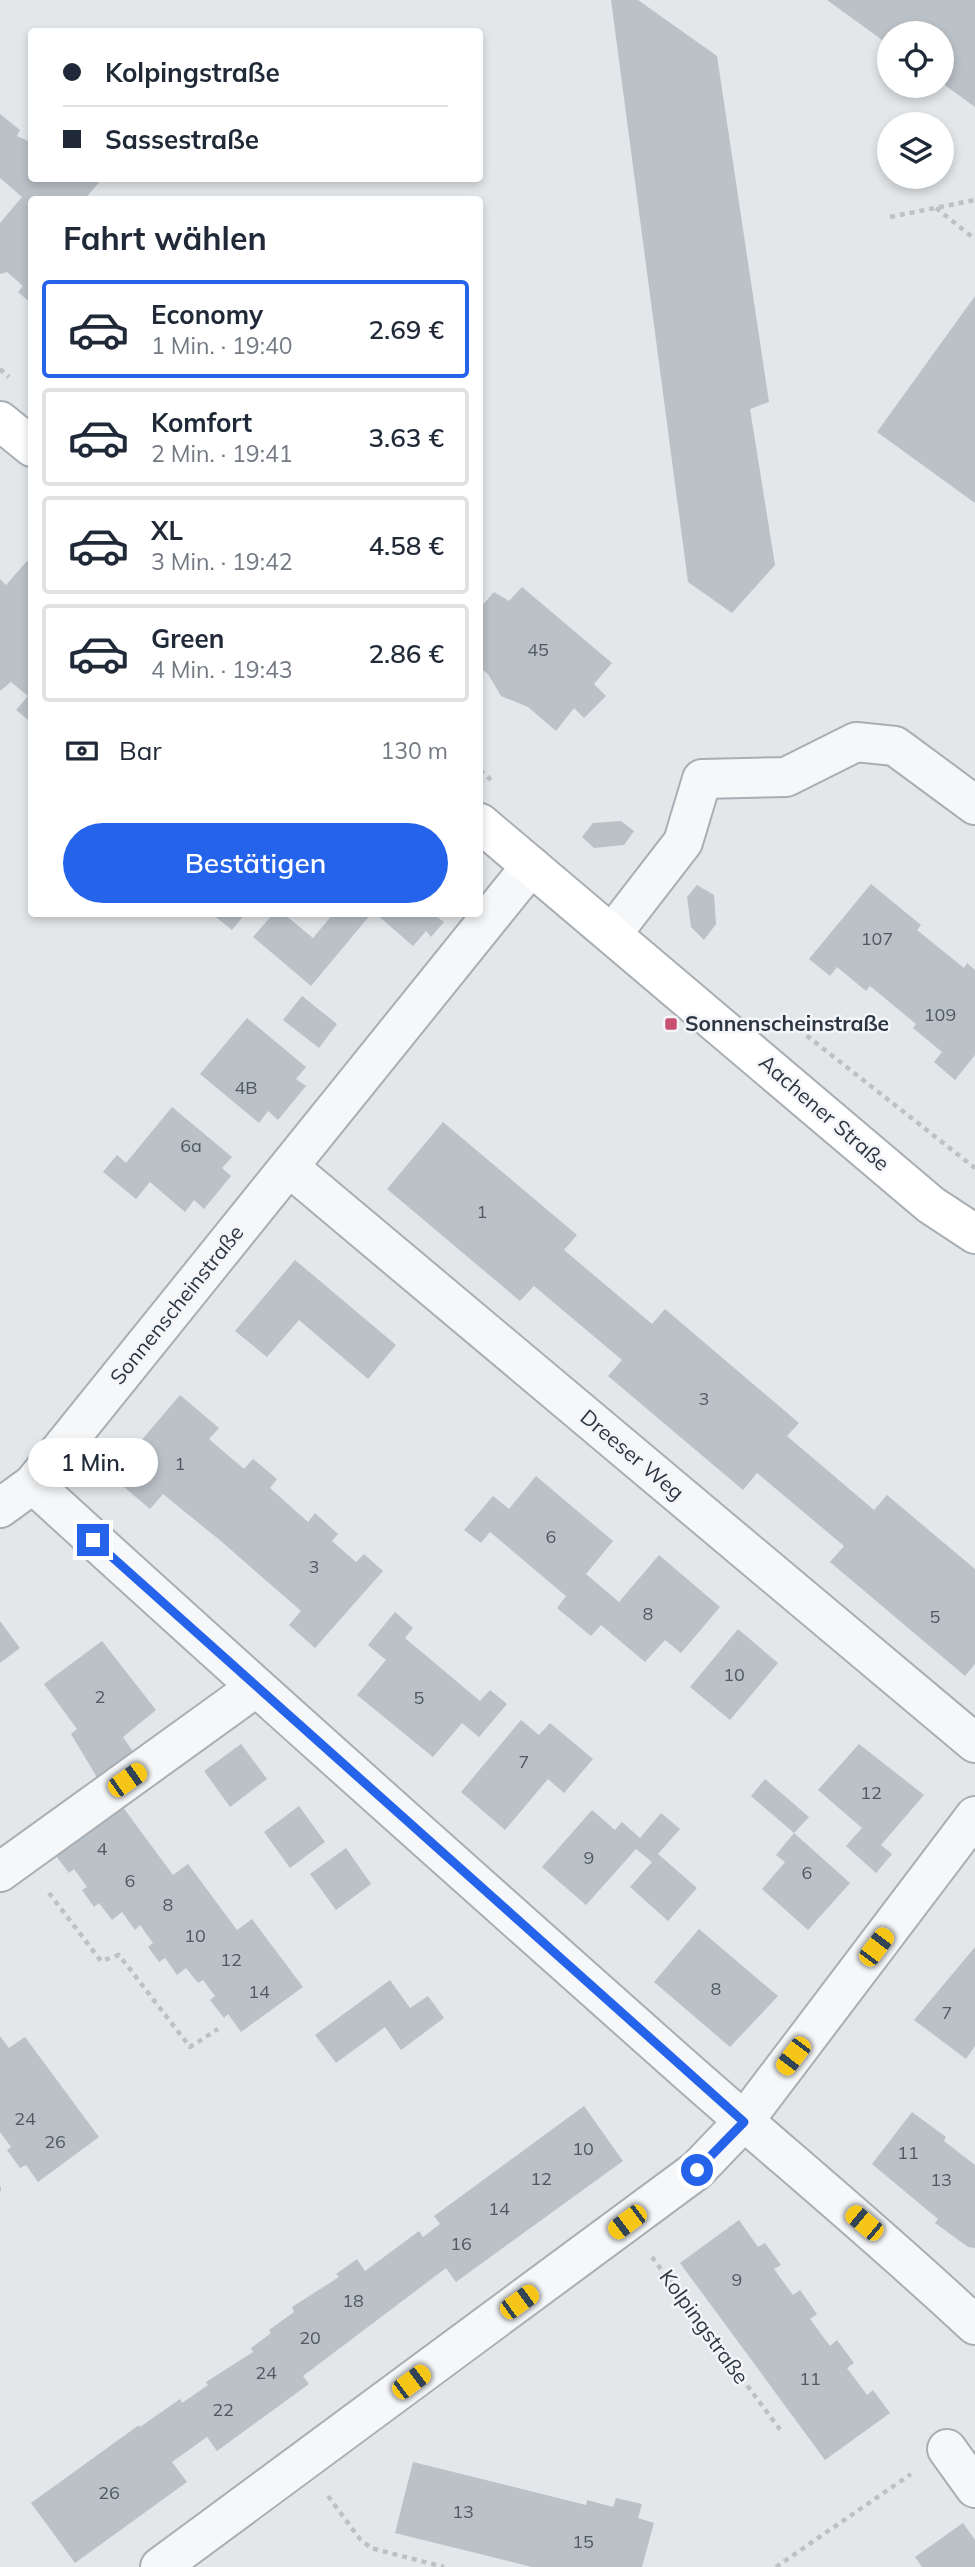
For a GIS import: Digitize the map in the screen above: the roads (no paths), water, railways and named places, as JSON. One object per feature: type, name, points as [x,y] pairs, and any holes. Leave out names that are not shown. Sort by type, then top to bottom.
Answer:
[{"type":"main road","points":[[0,421],[28,444]]},
{"type":"main road","name":"Aachener Straße","points":[[483,826],[931,1205],[975,1234]]},
{"type":"street","points":[[612,934],[683,842],[702,779],[786,777],[856,742],[895,746],[975,805]]},
{"type":"street","name":"Sonnenscheinstraße","points":[[0,1508],[33,1484],[531,866]]},
{"type":"street","name":"Dreeser Weg","points":[[289,1167],[975,1743]]},
{"type":"street","points":[[33,1484],[256,1688],[744,2122],[884,2240],[975,2325]]},
{"type":"street","points":[[10,1864],[256,1688]]},
{"type":"street","points":[[160,2567],[697,2170],[744,2122],[975,1816]]},
{"type":"street","points":[[947,2449],[975,2488]]},
{"type":"place","name":"Sonnenscheinstraße","points":[[671,1024]]}]
